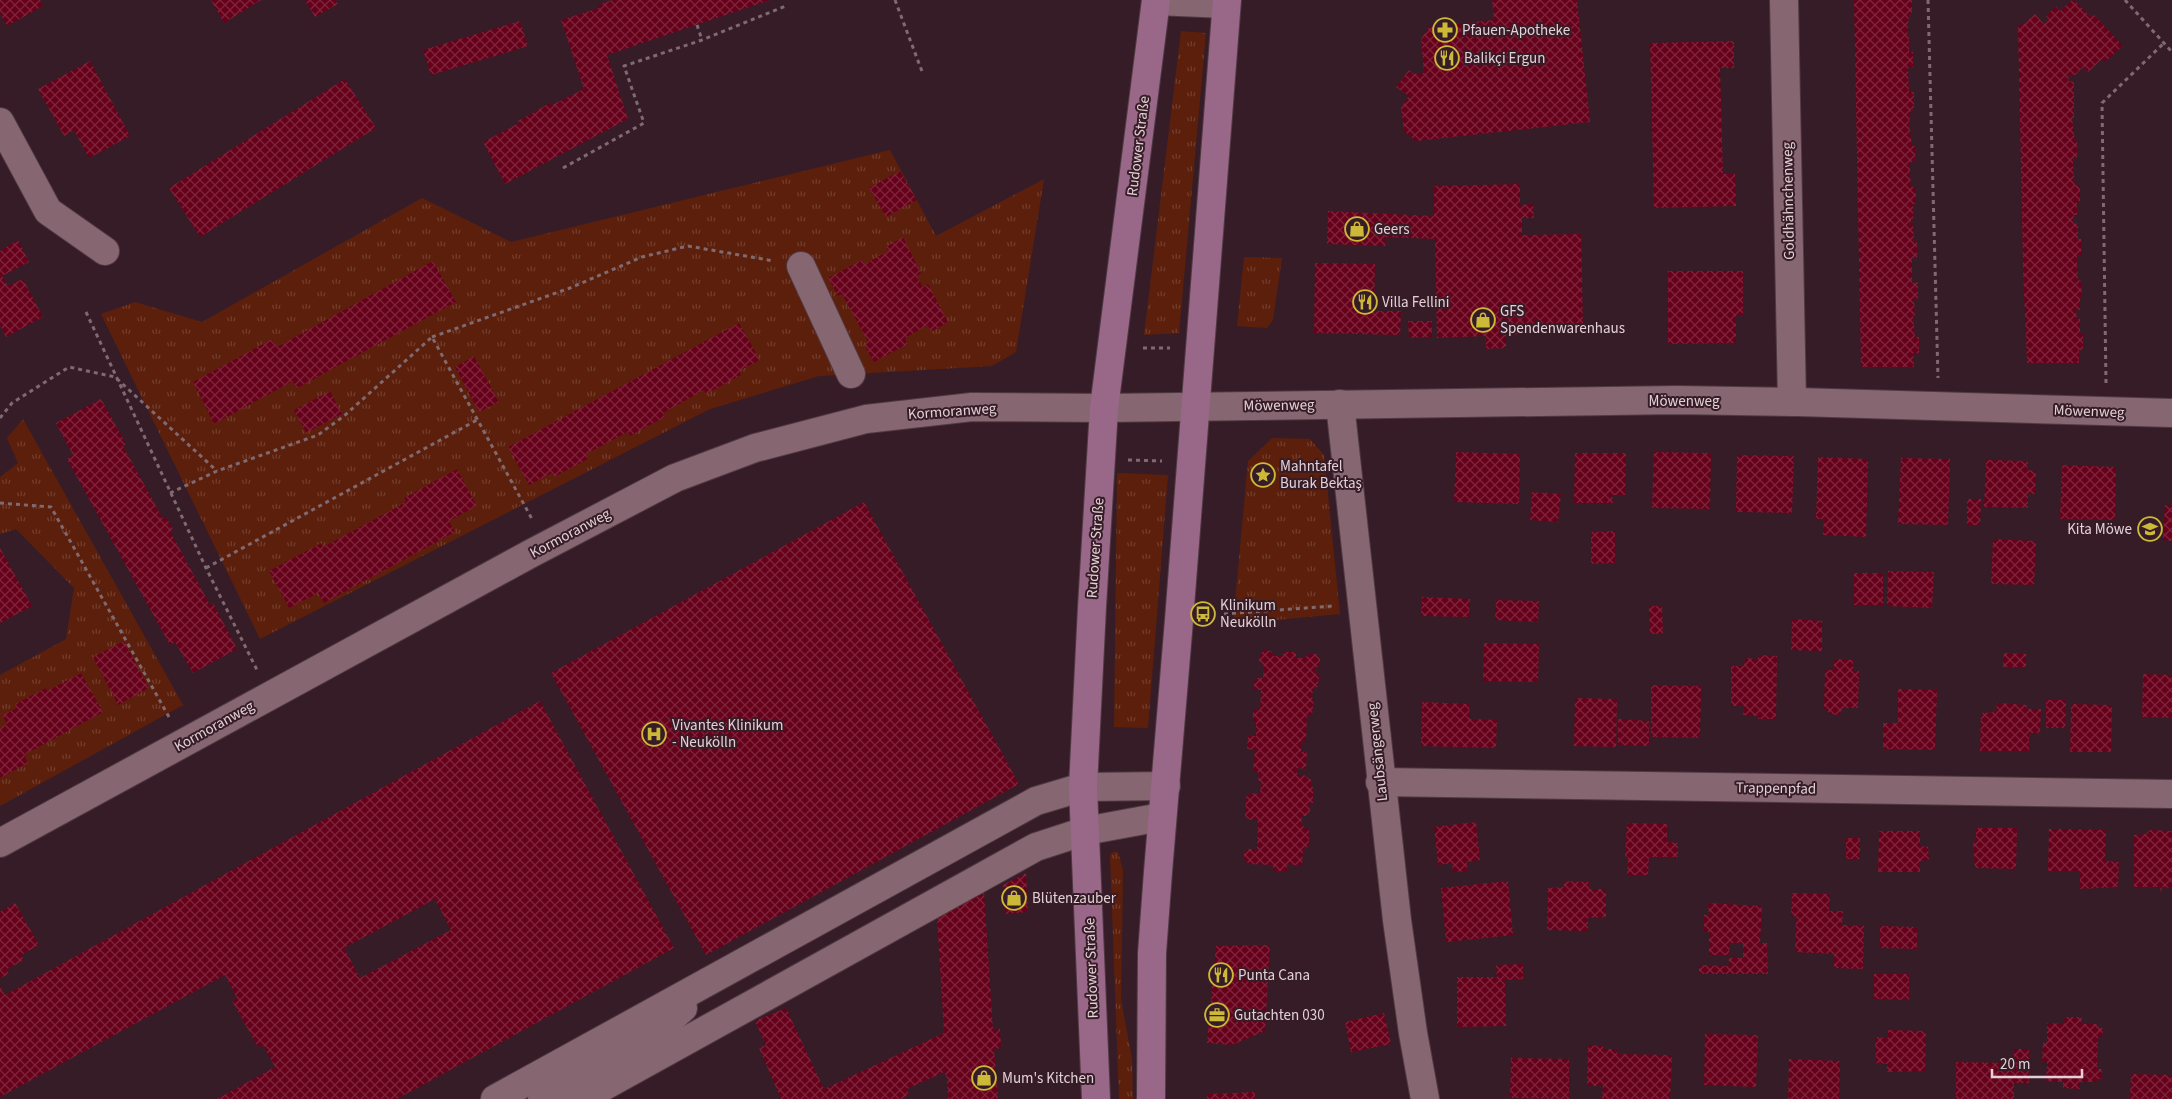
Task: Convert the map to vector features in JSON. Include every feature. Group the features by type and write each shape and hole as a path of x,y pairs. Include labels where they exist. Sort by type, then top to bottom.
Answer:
{"main road":[{"name":"Rudower Straße","path":"1096,1099 1083,787 1092,607 1104,408 1156,0"},
{"name":"Rudower Straße","path":"1151,1099 1152,953 1196,407 1226,2"}],"street":[{"name":"Rudower Straße","path":"1156,0 1226,2"},
{"name":"Goldhähnchenweg","path":"1784,0 1792,402"},
{"path":"0,122 48,211 105,251"},
{"path":"801,266 852,374"},
{"name":"Möwenweg","path":"1196,407 1667,400 2172,413"},
{"name":"Laubsängerweg","path":"1340,404 1380,782 1398,930 1425,1099"},
{"name":"Kormoranweg","path":"0,843 530,554 675,478 755,448 866,419 972,407 1196,407"},
{"name":"Trappenpfad","path":"1380,782 2172,794"},
{"path":"495,1099 1036,801 1083,787 1166,786"},
{"path":"582,1099 1036,847 1085,831 1162,817"},
{"path":"542,1099 648,1040 715,979"}],"path":[{"path":"895,0 923,74"},
{"path":"1928,0 1939,406"},
{"path":"2126,0 2172,52"},
{"path":"563,168 644,123 624,66 702,40 786,6"},
{"path":"697,25 702,40"},
{"path":"2107,411 2102,103 2164,43"},
{"path":"170,493 217,471 318,435 344,416 432,337 570,288 642,257 688,246 801,266"},
{"path":"86,312 170,493 258,672"},
{"path":"432,337 533,522"},
{"path":"1143,348 1171,348"},
{"path":"0,418 12,403 69,367 115,377 217,471"},
{"path":"206,568 477,420"},
{"path":"1126,460 1168,461"},
{"path":"0,503 51,507 170,719"},
{"path":"1224,614 1334,606"}],"green space":[{"path":"1181,31 1206,33 1179,333 1144,335"},
{"path":"890,150 936,236 1044,179 1016,352 992,366 819,376 710,409 260,639 101,314 135,302 202,322 422,198 511,242"},
{"path":"1244,257 1282,258 1273,320 1267,328 1237,326"},
{"path":"23,419 183,705 0,806 0,675 66,639 74,588 16,529 0,534 0,477 18,463 7,438"},
{"path":"1272,438 1310,439 1324,455 1340,614 1233,624 1248,461"},
{"path":"1117,473 1168,475 1148,728 1114,727"},
{"path":"1113,852 1118,852 1123,870 1121,999 1132,1059 1133,1099 1119,1099 1110,855"}],"building":[{"path":"0,0 40,0 43,6 7,26 0,13"},
{"path":"211,0 261,0 224,23"},
{"path":"305,0 335,0 338,4 315,17"},
{"path":"612,0 770,0 607,55 628,119 505,184 483,142 519,123 518,121 550,103 552,105 584,89 561,20 599,8 598,5"},
{"path":"1492,0 1577,0 1590,122 1416,141 1404,131 1401,107 1409,96 1396,87 1409,70 1414,74 1424,73 1421,39 1430,26 1494,20"},
{"path":"1854,0 1912,0 1912,13 1909,14 1907,36 1909,35 1909,52 1913,52 1913,67 1908,68 1909,92 1914,92 1914,109 1911,109 1909,124 1912,146 1915,146 1915,162 1910,162 1910,175 1911,187 1916,187 1916,204 1913,204 1911,225 1913,225 1914,242 1917,242 1917,258 1912,258 1912,283 1918,282 1918,299 1914,299 1915,315 1913,316 1915,337 1919,337 1919,353 1913,353 1914,367 1861,367"},
{"path":"2072,0 2091,17 2094,15 2123,46 2105,62 2102,59 2088,72 2083,67 2075,75 2068,75 2069,81 2074,82 2074,118 2072,118 2075,141 2077,141 2077,158 2073,158 2073,169 2075,185 2080,185 2080,201 2077,201 2077,215 2074,215 2073,223 2078,224 2078,239 2081,239 2081,255 2077,255 2077,267 2078,280 2081,281 2082,298 2080,298 2080,310 2076,310 2077,319 2080,319 2080,334 2083,334 2083,350 2079,350 2079,363 2027,363 2018,25 2024,24 2035,14 2044,24 2049,19 2046,16 2056,6 2060,11"},
{"path":"520,21 528,46 431,75 423,50"},
{"path":"1734,41 1734,68 1720,68 1723,174 1735,174 1736,206 1654,208 1650,43"},
{"path":"90,61 130,136 89,158 74,130 64,136 38,89"},
{"path":"345,79 376,128 200,237 169,188"},
{"path":"900,171 917,200 886,217 869,188"},
{"path":"1520,184 1520,205 1533,204 1534,218 1522,218 1522,235 1581,234 1583,327 1525,328 1525,334 1506,335 1506,348 1486,349 1486,336 1437,338 1435,239 1386,237 1385,246 1327,244 1328,211 1434,216 1434,186"},
{"path":"903,237 921,273 917,276 923,287 928,284 948,322 931,332 928,325 905,338 908,344 874,362 864,345 868,342 842,294 838,296 828,278 862,260 865,264 888,251 886,247"},
{"path":"18,240 29,262 2,276 8,286 23,279 43,317 6,337 0,325 0,251"},
{"path":"433,261 456,302 297,388 293,381 214,424 193,382 272,339 277,347"},
{"path":"1315,263 1375,264 1374,311 1401,311 1400,335 1314,333"},
{"path":"1668,271 1743,271 1743,315 1736,315 1736,343 1668,344"},
{"path":"1408,321 1432,321 1432,337 1409,338"},
{"path":"739,323 760,360 739,371 741,375 706,394 704,390 663,413 665,417 630,436 628,432 586,454 588,459 554,477 552,473 529,485 508,447"},
{"path":"474,356 499,402 479,412 455,367"},
{"path":"330,391 342,414 306,433 294,410"},
{"path":"101,399 126,444 123,446 163,519 166,517 173,529 170,531 210,605 213,603 237,649 193,673 175,642 170,645 67,459 73,455 56,423"},
{"path":"1456,452 1520,454 1519,504 1454,502"},
{"path":"1654,452 1711,453 1710,509 1652,508"},
{"path":"1575,453 1626,453 1625,495 1612,495 1613,503 1574,503"},
{"path":"1737,455 1794,456 1792,513 1736,512"},
{"path":"1818,457 1868,459 1866,537 1823,535 1824,519 1816,519"},
{"path":"1901,458 1950,459 1948,525 1898,524"},
{"path":"1986,460 2028,461 2027,470 2036,471 2035,494 2028,494 2028,508 1984,507"},
{"path":"2062,465 2116,467 2115,520 2060,519"},
{"path":"457,469 477,506 449,521 455,532 324,603 318,593 289,608 269,571 321,543 323,547 399,506 406,501 404,498"},
{"path":"1532,492 1561,494 1558,522 1530,520"},
{"path":"1967,499 1981,499 1980,525 1967,525"},
{"path":"864,502 1019,784 706,955 551,673"},
{"path":"2165,505 2172,505 2172,541 2163,540"},
{"path":"1615,531 1615,563 1591,564 1591,532"},
{"path":"1993,539 2036,541 2034,585 1991,584"},
{"path":"0,548 32,606 0,623"},
{"path":"1888,571 1934,572 1932,608 1887,606"},
{"path":"1854,573 1883,573 1883,605 1854,605"},
{"path":"1422,597 1470,599 1469,617 1421,616"},
{"path":"1496,600 1539,601 1538,622 1495,620"},
{"path":"1649,606 1662,606 1663,634 1650,634"},
{"path":"1792,619 1822,621 1822,651 1791,650"},
{"path":"124,641 149,688 118,705 93,657"},
{"path":"1484,643 1539,644 1538,682 1483,681"},
{"path":"1264,650 1271,651 1274,656 1283,656 1284,652 1296,652 1296,658 1305,658 1309,654 1316,654 1320,658 1320,665 1315,669 1315,674 1319,674 1318,687 1314,688 1314,692 1311,693 1311,698 1314,698 1312,715 1307,715 1306,741 1301,741 1301,752 1307,752 1306,769 1297,768 1297,775 1304,775 1311,780 1311,787 1313,787 1313,803 1310,803 1310,812 1306,816 1302,816 1301,825 1309,830 1309,846 1303,850 1302,866 1287,864 1287,871 1273,871 1273,865 1250,864 1244,860 1244,853 1248,849 1257,849 1258,820 1250,820 1245,816 1246,797 1251,793 1260,794 1261,781 1258,781 1259,773 1253,770 1255,750 1247,749 1248,736 1256,736 1256,722 1253,723 1253,709 1260,710 1261,690 1254,690 1254,681 1258,678 1263,678 1264,666 1259,661 1260,655"},
{"path":"2004,653 2026,654 2026,667 2003,667"},
{"path":"1759,655 1777,656 1776,719 1758,719 1758,716 1743,715 1744,706 1731,706 1731,666 1744,666 1745,658 1758,659"},
{"path":"1834,659 1853,660 1853,671 1859,671 1858,708 1843,708 1839,715 1829,714 1827,709 1824,709 1825,670 1834,670"},
{"path":"81,673 103,712 24,755 28,763 0,778 0,728 7,724 2,715 17,708 15,704 46,688 47,691"},
{"path":"2143,674 2172,675 2172,718 2142,717"},
{"path":"1651,685 1701,686 1700,738 1651,737"},
{"path":"1898,689 1937,690 1935,750 1883,749 1883,723 1898,723"},
{"path":"1575,698 1617,699 1616,747 1574,746"},
{"path":"2046,700 2066,700 2065,728 2046,728"},
{"path":"540,701 674,948 397,1099 217,1099 275,1067 263,1045 258,1047 232,1001 237,998 225,975 0,1097 0,986 5,995","holes":["435,899 451,930 360,978 344,948"]},
{"path":"1422,702 1469,704 1470,719 1497,720 1496,748 1421,746"},
{"path":"1997,703 2027,705 2027,709 2041,709 2040,733 2029,733 2029,751 1980,751 1981,713 1996,712"},
{"path":"2071,704 2112,705 2111,752 2070,752"},
{"path":"1618,719 1649,721 1649,746 1618,745"},
{"path":"1476,822 1480,860 1467,862 1467,871 1453,872 1452,863 1438,865 1434,827"},
{"path":"1627,823 1667,824 1667,842 1678,843 1678,857 1649,857 1648,875 1627,875 1628,857 1625,856"},
{"path":"1976,828 2017,828 2016,869 1975,868 1973,841 1976,841"},
{"path":"2049,829 2106,830 2105,861 2119,862 2118,887 2080,889 2080,871 2048,871"},
{"path":"2150,830 2172,831 2172,888 2162,887 2161,894 2160,887 2134,887 2134,835 2146,834"},
{"path":"1879,831 1920,831 1920,846 1928,847 1929,860 1920,861 1920,872 1878,872"},
{"path":"1846,838 1860,838 1860,859 1846,859"},
{"path":"1026,873 1028,912 1005,914 1003,885"},
{"path":"1508,881 1513,935 1446,942 1441,888"},
{"path":"1564,881 1589,882 1589,889 1606,889 1606,917 1588,918 1588,931 1547,930 1548,888 1564,887"},
{"path":"984,892 993,1030 1000,1029 1001,1048 994,1049 998,1099 948,1099 947,1078 944,1072 907,1089 909,1095 901,1099 781,1099 759,1048 766,1045 755,1021 786,1008 824,1089 944,1033 937,917"},
{"path":"1792,893 1830,894 1829,911 1843,911 1842,925 1864,926 1863,969 1834,968 1834,954 1795,952 1796,916 1791,916"},
{"path":"15,903 39,945 21,955 24,960 7,969 9,974 0,978 0,912"},
{"path":"1708,903 1762,906 1760,943 1767,943 1768,974 1699,974 1699,965 1729,966 1729,958 1743,958 1743,943 1730,943 1729,955 1709,955 1709,932 1704,932 1704,915 1709,915"},
{"path":"1880,926 1917,927 1917,949 1880,948"},
{"path":"1270,945 1265,1031 1232,1045 1207,1043 1216,946"},
{"path":"1523,964 1523,979 1505,980 1506,1026 1457,1027 1457,977 1497,977 1496,965"},
{"path":"1874,974 1909,974 1909,1000 1874,999"},
{"path":"1384,1013 1391,1044 1351,1052 1345,1022"},
{"path":"2065,1017 2082,1017 2081,1024 2098,1024 2098,1027 2103,1028 2102,1037 2098,1037 2097,1069 2102,1069 2101,1079 2097,1079 2097,1082 2080,1082 2080,1089 2063,1088 2063,1082 2046,1081 2047,1062 2042,1062 2043,1043 2047,1042 2047,1023 2064,1024"},
{"path":"1888,1030 1926,1031 1925,1071 1887,1072 1887,1064 1876,1063 1875,1037 1888,1038"},
{"path":"1705,1034 1758,1035 1756,1087 1704,1085"},
{"path":"1588,1045 1603,1046 1603,1049 1617,1049 1617,1054 1672,1055 1670,1099 1602,1099 1603,1086 1587,1086"},
{"path":"2014,1049 2029,1049 2029,1083 2014,1083 2014,1099 1956,1099 1956,1062 2014,1063"},
{"path":"1511,1058 1569,1059 1569,1099 1510,1098"},
{"path":"1789,1059 1840,1061 1839,1099 1788,1099"},
{"path":"2131,1074 2172,1075 2172,1099 2130,1099"},
{"path":"1255,1092 1255,1099 1207,1099 1207,1094"}],"place":[{"name":"Pfauen-Apotheke","path":"1445,30"},
{"name":"Balikçi Ergun","path":"1447,58"},
{"name":"Geers","path":"1357,229"},
{"name":"Villa Fellini","path":"1365,302"},
{"name":"GFS Spendenwarenhaus","path":"1483,320"},
{"name":"Mahntafel Burak Bektaş","path":"1263,475"},
{"name":"Kita Möwe","path":"2150,529"},
{"name":"Klinikum Neukölln","path":"1203,614"},
{"name":"Vivantes Klinikum - Neukölln","path":"654,734"},
{"name":"Blütenzauber","path":"1014,898"},
{"name":"Punta Cana","path":"1221,975"},
{"name":"Gutachten 030","path":"1217,1015"},
{"name":"Mum's Kitchen","path":"984,1078"}]}
